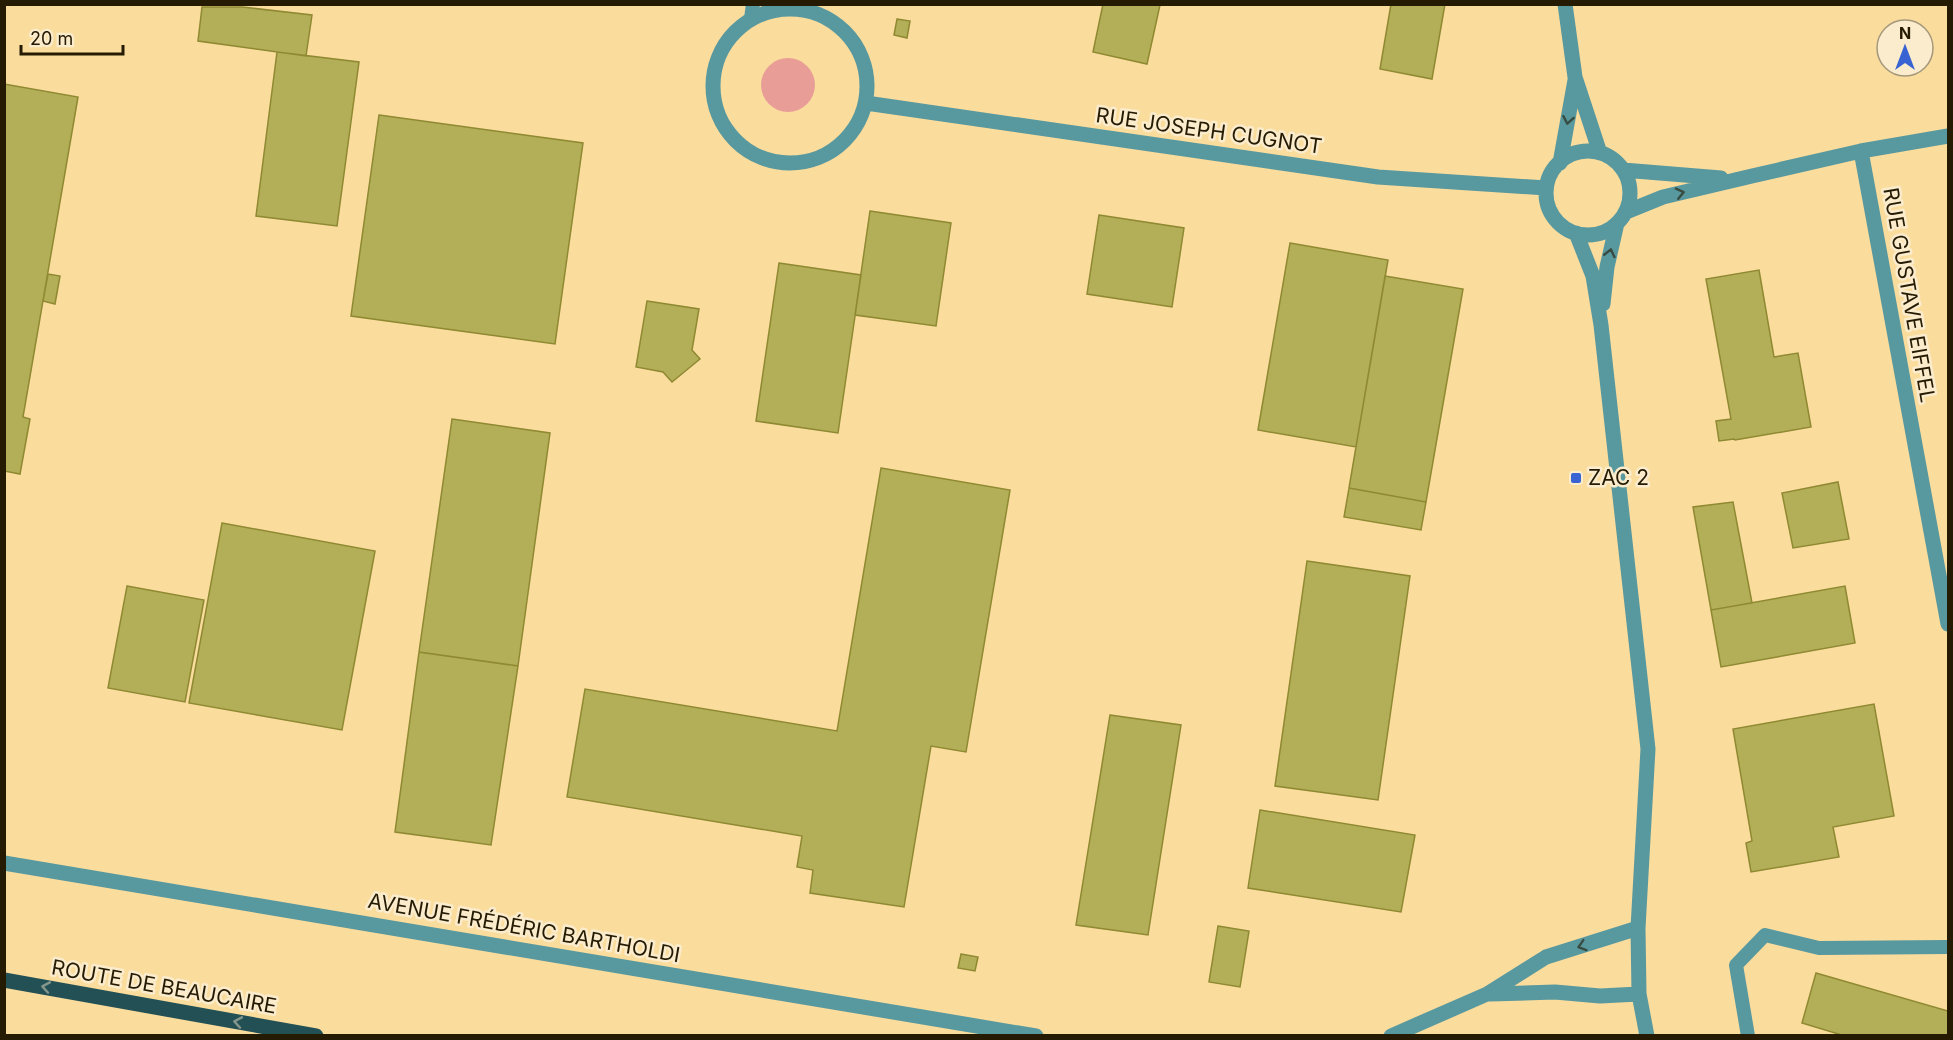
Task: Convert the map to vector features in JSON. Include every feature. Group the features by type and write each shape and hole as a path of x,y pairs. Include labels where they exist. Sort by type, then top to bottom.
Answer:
{"main road":[{"name":"ROUTE DE BEAUCAIRE","path":"4,980 316,1035"}],"street":[{"path":"1565,4 1575,77 1600,153"},
{"path":"801,9 825,16 846,32 860,53 867,77 866,103 856,126 840,146 817,159 792,163 767,160 744,148 726,130 715,107 712,81 718,57 731,34 752,12 801,9"},
{"path":"1560,163 1575,77"},
{"name":"RUE JOSEPH CUGNOT","path":"866,103 1378,177 1546,188"},
{"path":"1601,325 1607,267 1622,218 1630,198 1629,184 1623,170 1614,160 1600,153 1586,151 1572,155 1560,163 1551,174 1546,188 1547,202 1553,216 1563,227 1576,233 1591,235 1605,231 1622,218 1663,197 1861,151 1948,136"},
{"name":"RUE GUSTAVE EIFFEL","path":"1861,151 1948,624"},
{"path":"1623,170 1736,180"},
{"path":"1576,233 1593,276 1601,325 1648,749 1638,928 1639,994 1648,1034"},
{"name":"AVENUE FRÉDÉRIC BARTHOLDI","path":"4,862 1036,1035"},
{"path":"1391,1035 1487,994 1546,957 1638,928"},
{"path":"1487,994 1555,992 1600,996 1639,994"}],"lane":[{"path":"1748,1035 1736,965 1765,935 1819,948 1948,947"}],"shaded area":[{"path":"783,58 793,58 807,66 813,75 815,85 813,95 807,104 793,112 783,112 766,100 761,90 761,80 773,63"}],"building":[{"path":"1103,4 1160,5 1147,64 1093,52"},
{"path":"1391,4 1445,4 1432,79 1380,69"},
{"path":"202,7 242,7 312,15 306,56 198,41"},
{"path":"897,19 910,21 907,38 894,35"},
{"path":"277,52 359,62 337,226 256,216"},
{"path":"4,84 78,97 23,417 30,419 20,474 4,471"},
{"path":"379,115 583,143 555,344 351,316"},
{"path":"870,211 951,223 936,326 855,315"},
{"path":"1099,215 1184,228 1172,307 1087,294"},
{"path":"1290,243 1388,260 1356,447 1258,430"},
{"path":"779,263 861,275 838,433 756,421"},
{"path":"1759,270 1774,357 1798,353 1811,427 1719,441 1716,421 1731,419 1706,279"},
{"path":"48,274 60,276 55,304 43,301"},
{"path":"1385,276 1463,289 1426,502 1349,488"},
{"path":"647,301 699,309 692,350 700,359 672,382 663,372 636,367"},
{"path":"452,419 550,433 518,666 419,652"},
{"path":"881,468 1010,490 966,752 931,746 904,907 810,893 813,870 797,867 802,836 567,797 585,689 837,731"},
{"path":"1838,482 1849,539 1793,548 1782,493"},
{"path":"1349,488 1426,502 1421,530 1344,517"},
{"path":"1733,502 1752,603 1711,610 1693,507"},
{"path":"222,523 375,551 342,730 189,703"},
{"path":"1307,561 1410,576 1378,800 1275,786"},
{"path":"127,586 204,600 185,702 108,688"},
{"path":"1845,586 1855,643 1721,667 1711,610"},
{"path":"419,652 518,666 491,845 395,832"},
{"path":"1874,704 1894,816 1833,827 1839,857 1751,872 1746,843 1752,841 1733,729"},
{"path":"1110,715 1181,725 1148,935 1076,925"},
{"path":"1260,810 1415,835 1401,912 1248,888"},
{"path":"1218,926 1249,931 1240,987 1209,982"},
{"path":"961,954 978,957 975,971 958,968"},
{"path":"1816,973 1948,1011 1948,1036 1845,1036 1802,1023"}],"place":[{"name":"ZAC 2","path":"1576,478"}]}
